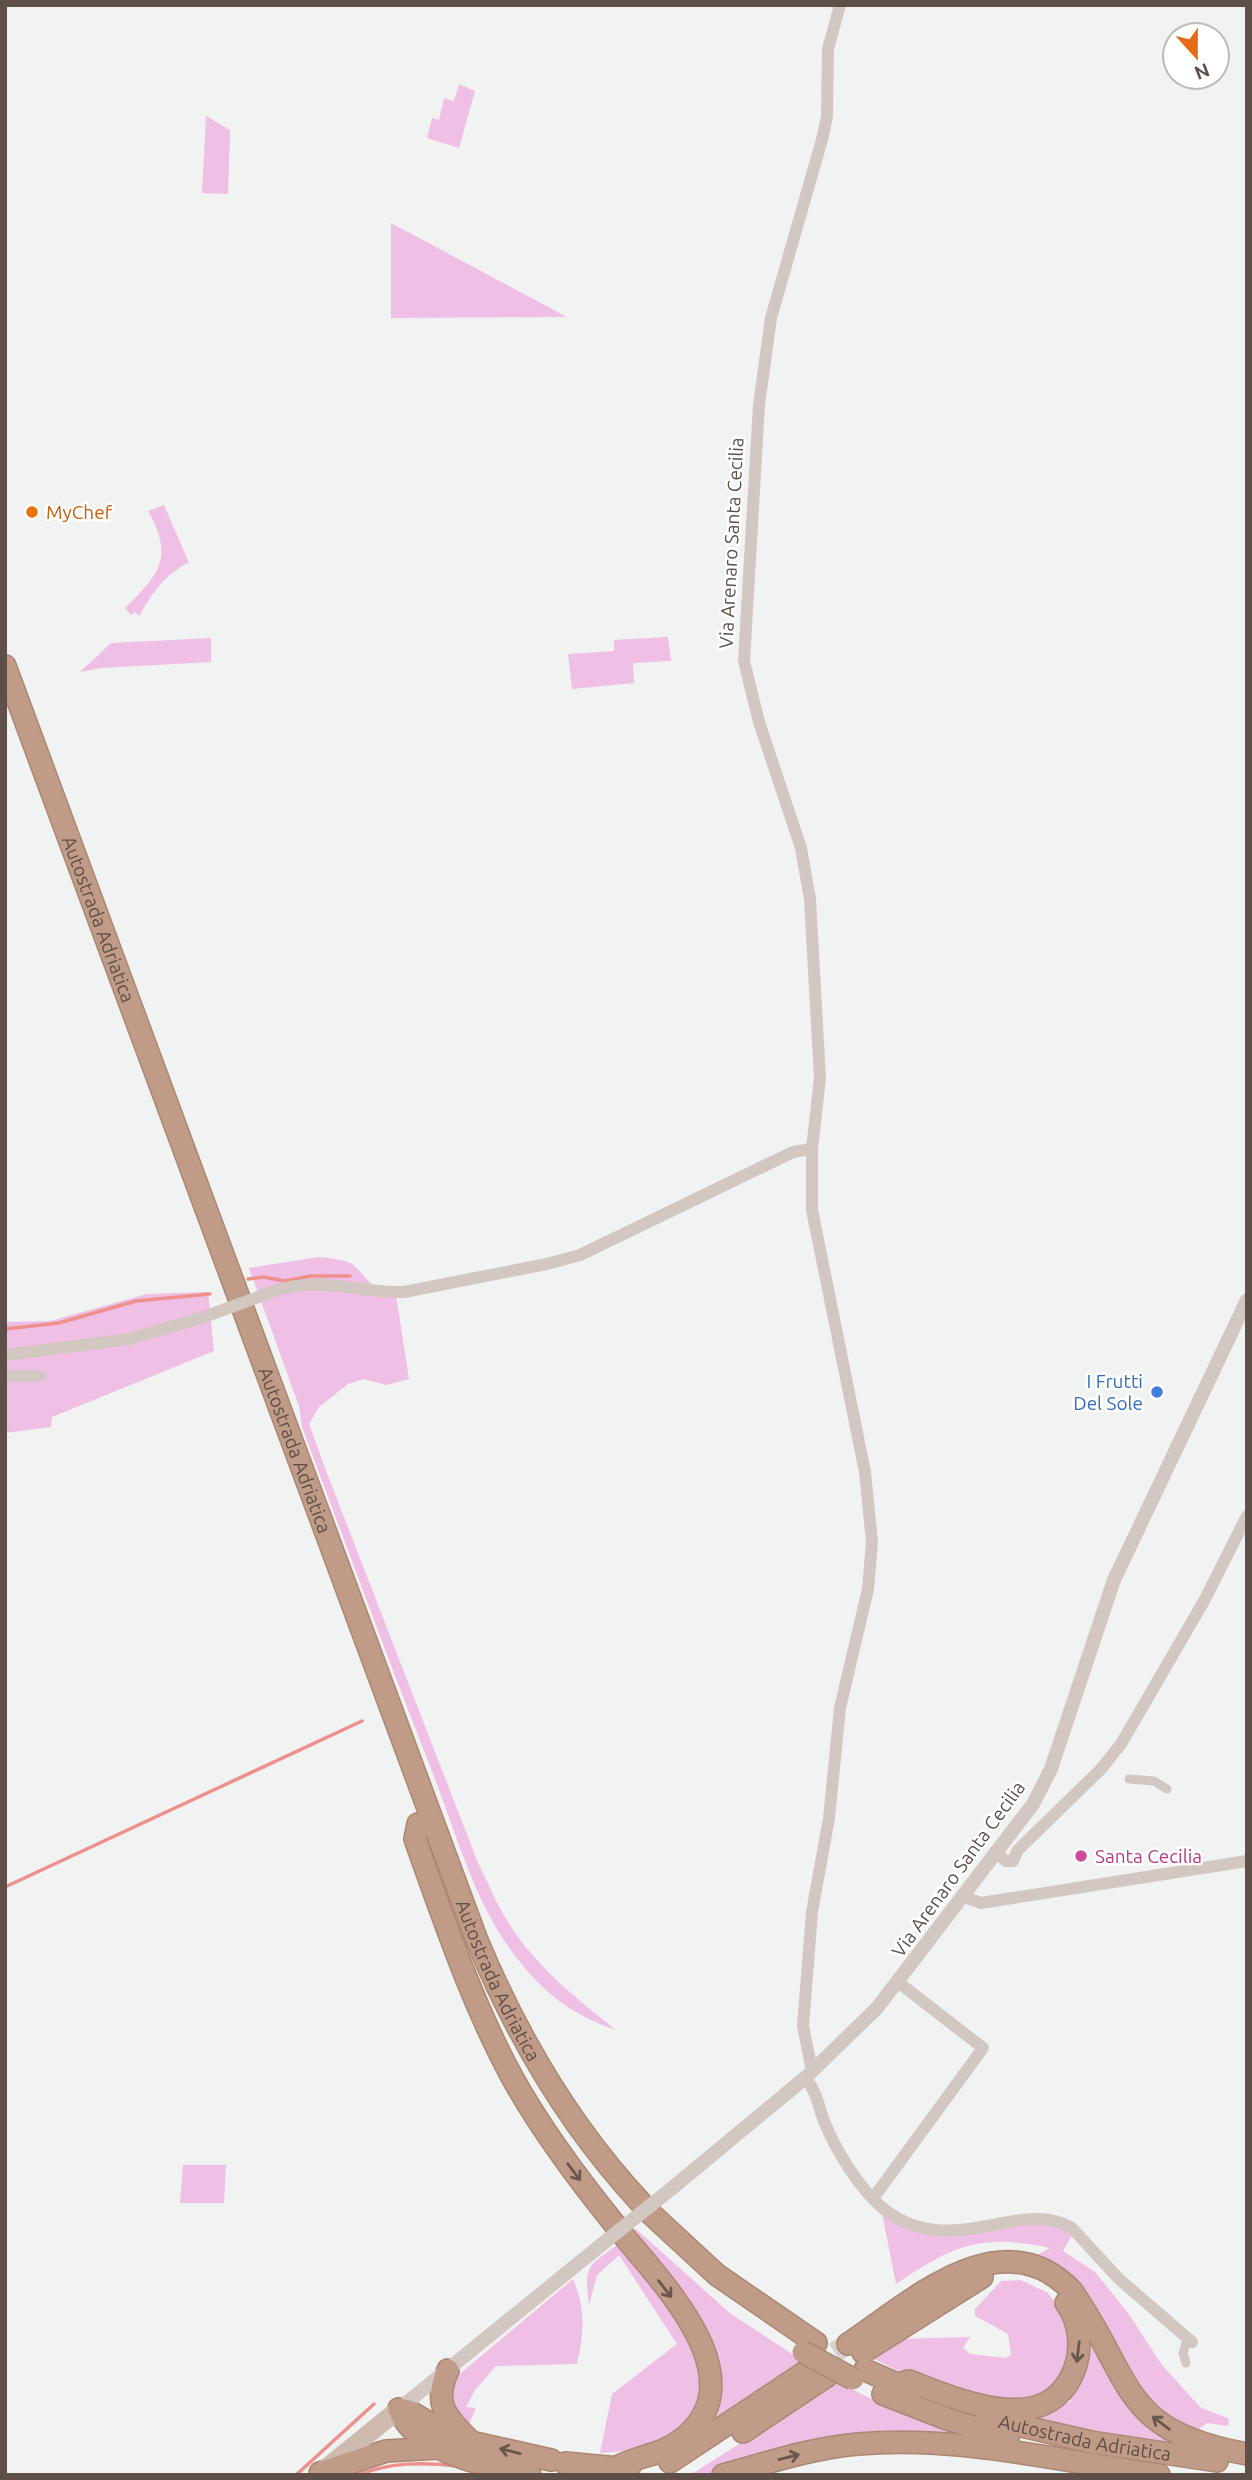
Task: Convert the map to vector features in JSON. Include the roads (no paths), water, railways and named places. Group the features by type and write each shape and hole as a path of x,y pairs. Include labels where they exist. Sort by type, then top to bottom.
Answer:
{"highway":[{"name":"Autostrada Adriatica","path":"5,666 476,1938 513,2021 555,2094 597,2153 633,2219"},
{"name":"Autostrada Adriatica","path":"5,706 462,1941 507,2040 573,2145 633,2219 725,2299 809,2347 857,2361 897,2385 960,2409 1040,2432 1247,2465"},
{"path":"617,2467 633,2458 666,2449 688,2434 702,2416 711,2386 706,2355 695,2330 633,2219"},
{"path":"857,2361 960,2272 995,2261 1029,2263 1060,2278 1072,2291 1129,2392 1156,2420 1198,2444 1247,2454"},
{"path":"857,2361 965,2285 999,2272 1025,2274 1046,2283 1062,2296 1074,2317 1079,2349 1074,2369 1062,2388 1033,2407 996,2410 909,2381 897,2385"},
{"name":"Autostrada Adriatica","path":"857,2361 947,2420 1030,2444 1102,2459 1213,2474"},
{"path":"448,2370 441,2386 442,2407 469,2440"},
{"path":"399,2409 409,2411 447,2435 558,2462 647,2469 672,2462 804,2373"},
{"path":"661,2475 707,2456 827,2376"},
{"path":"399,2409 409,2428 442,2448 490,2467 530,2475"},
{"path":"723,2475 822,2449 893,2442 943,2444 1159,2475"},
{"path":"318,2474 371,2454 400,2448 442,2448"}],"main road":[{"path":"318,2474 399,2409"}],"street":[{"name":"Via Arenaro Santa Cecilia","path":"840,5 828,50 827,116 823,136 771,318 758,405 744,661 760,723 802,848 810,899 820,1077 812,1149 812,1210 866,1472 872,1542 868,1589 840,1708 829,1818 812,1912 803,2026 808,2074 831,2134 871,2196"},
{"path":"5,1355 129,1339 201,1318 269,1293 327,1283 404,1292 547,1264 592,1249 793,1152 812,1149"},
{"name":"Via Arenaro Santa Cecilia","path":"399,2409 671,2189 808,2074 850,2035 898,1982 964,1897 1027,1812 1047,1777 1114,1580 1247,1300"},
{"path":"5,1376 39,1376"},
{"path":"997,1853 1006,1861 1013,1861 1018,1850 1101,1769 1121,1744 1204,1601 1247,1516"},
{"path":"1129,1779 1154,1781 1167,1789"},
{"path":"964,1897 981,1903 1247,1861"},
{"path":"898,1982 983,2048 877,2193 871,2196 886,2210 932,2232 1037,2220 1062,2222 1072,2228 1119,2279 1190,2340 1183,2346 1186,2362"}],"waterway":[{"path":"248,1279 264,1277 284,1281 311,1276 350,1276"},
{"path":"5,1329 59,1323 136,1301 210,1294"},
{"path":"5,1887 362,1721"},
{"path":"296,2475 374,2404"},
{"path":"358,2475 407,2464 457,2466"}],"tunnel":[{"path":"809,2370 848,2344"},
{"path":"827,2376 863,2352"}],"place":[{"name":"MyChef","path":"32,512"},
{"name":"I Frutti Del Sole","path":"1157,1392"},
{"name":"Santa Cecilia","path":"1081,1856"}]}
